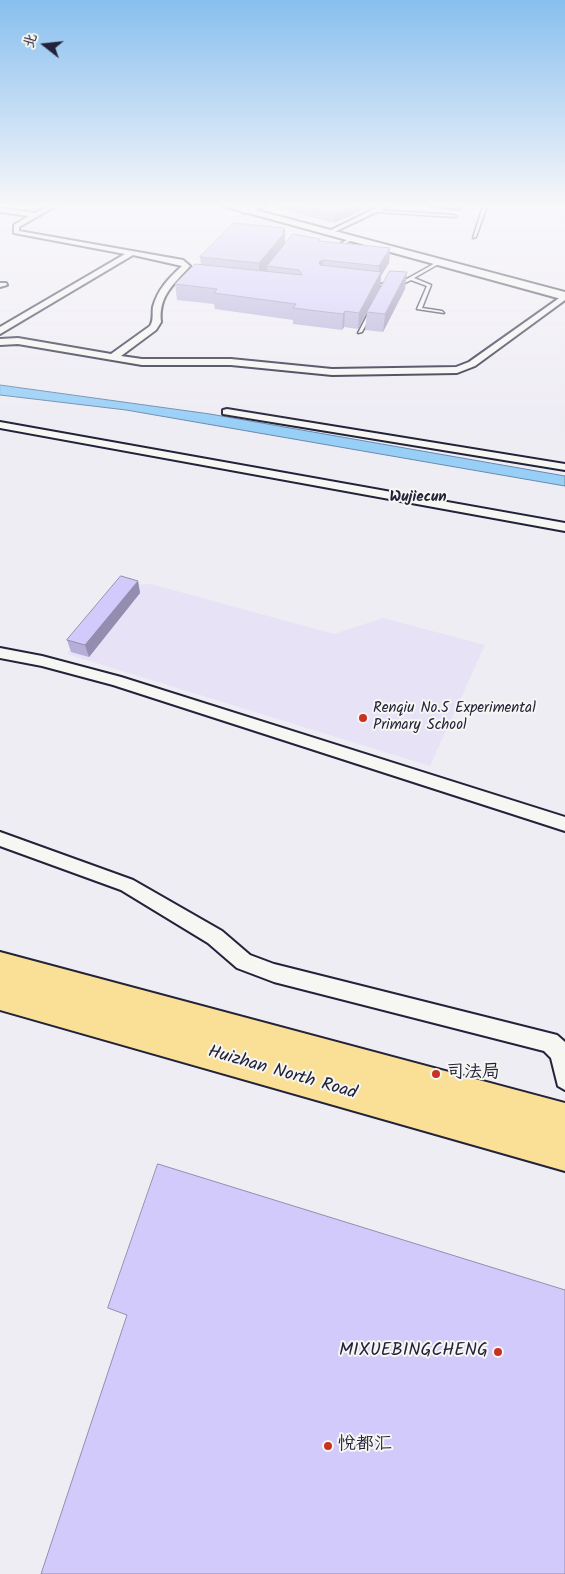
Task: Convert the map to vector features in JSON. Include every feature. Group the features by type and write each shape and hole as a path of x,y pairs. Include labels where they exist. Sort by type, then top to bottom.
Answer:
{"main road":[{"path":"508,279 564,294"},
{"name":"Huizhan North Road","path":"0,967 565,1121"},
{"name":"Huizhan North Road","path":"0,995 565,1153"}],"street":[{"path":"0,331 87,279"},
{"path":"113,357 153,328 158,322 156,313 165,287 173,279"},
{"path":"0,342 18,341 113,357 158,362 231,362 332,372 457,370 472,364 564,294"},
{"path":"227,412 565,467"},
{"path":"0,425 565,527"},
{"path":"0,653 42,661 116,680 565,824"},
{"path":"0,839 127,884 215,937 244,962 252,965 274,973 550,1042 561,1053 565,1079"}],"lane":[{"path":"367,284 397,286 408,279"},
{"path":"414,279 429,285 419,309 442,312"},
{"path":"381,293 385,286"},
{"path":"360,332 377,301"}],"shaded area":[{"name":"Renqiu No.5 Experimental Primary School","path":"151,584 334,634 383,618 485,645 430,766 67,654 122,586"}],"water":[{"path":"0,385 210,414 565,476 565,486 126,410 0,395"}],"building":[{"path":"180,279 377,279 359,313 345,311 343,314 293,308 296,304 214,293 217,289 175,284"},
{"path":"385,279 403,279 385,314 367,312"},
{"path":"121,576 138,581 85,645 67,640"},
{"name":"悦都汇","path":"158,1164 565,1290 565,1574 41,1574 127,1315 108,1308"}],"place":[{"name":"Renqiu No.5 Experimental Primary School","path":"363,718"},
{"name":"司法局","path":"436,1074"},
{"name":"MIXUEBINGCHENG","path":"498,1352"},
{"name":"悦都汇","path":"328,1446"}],"district":[{"name":"Wujiecun","path":"418,498"}]}
